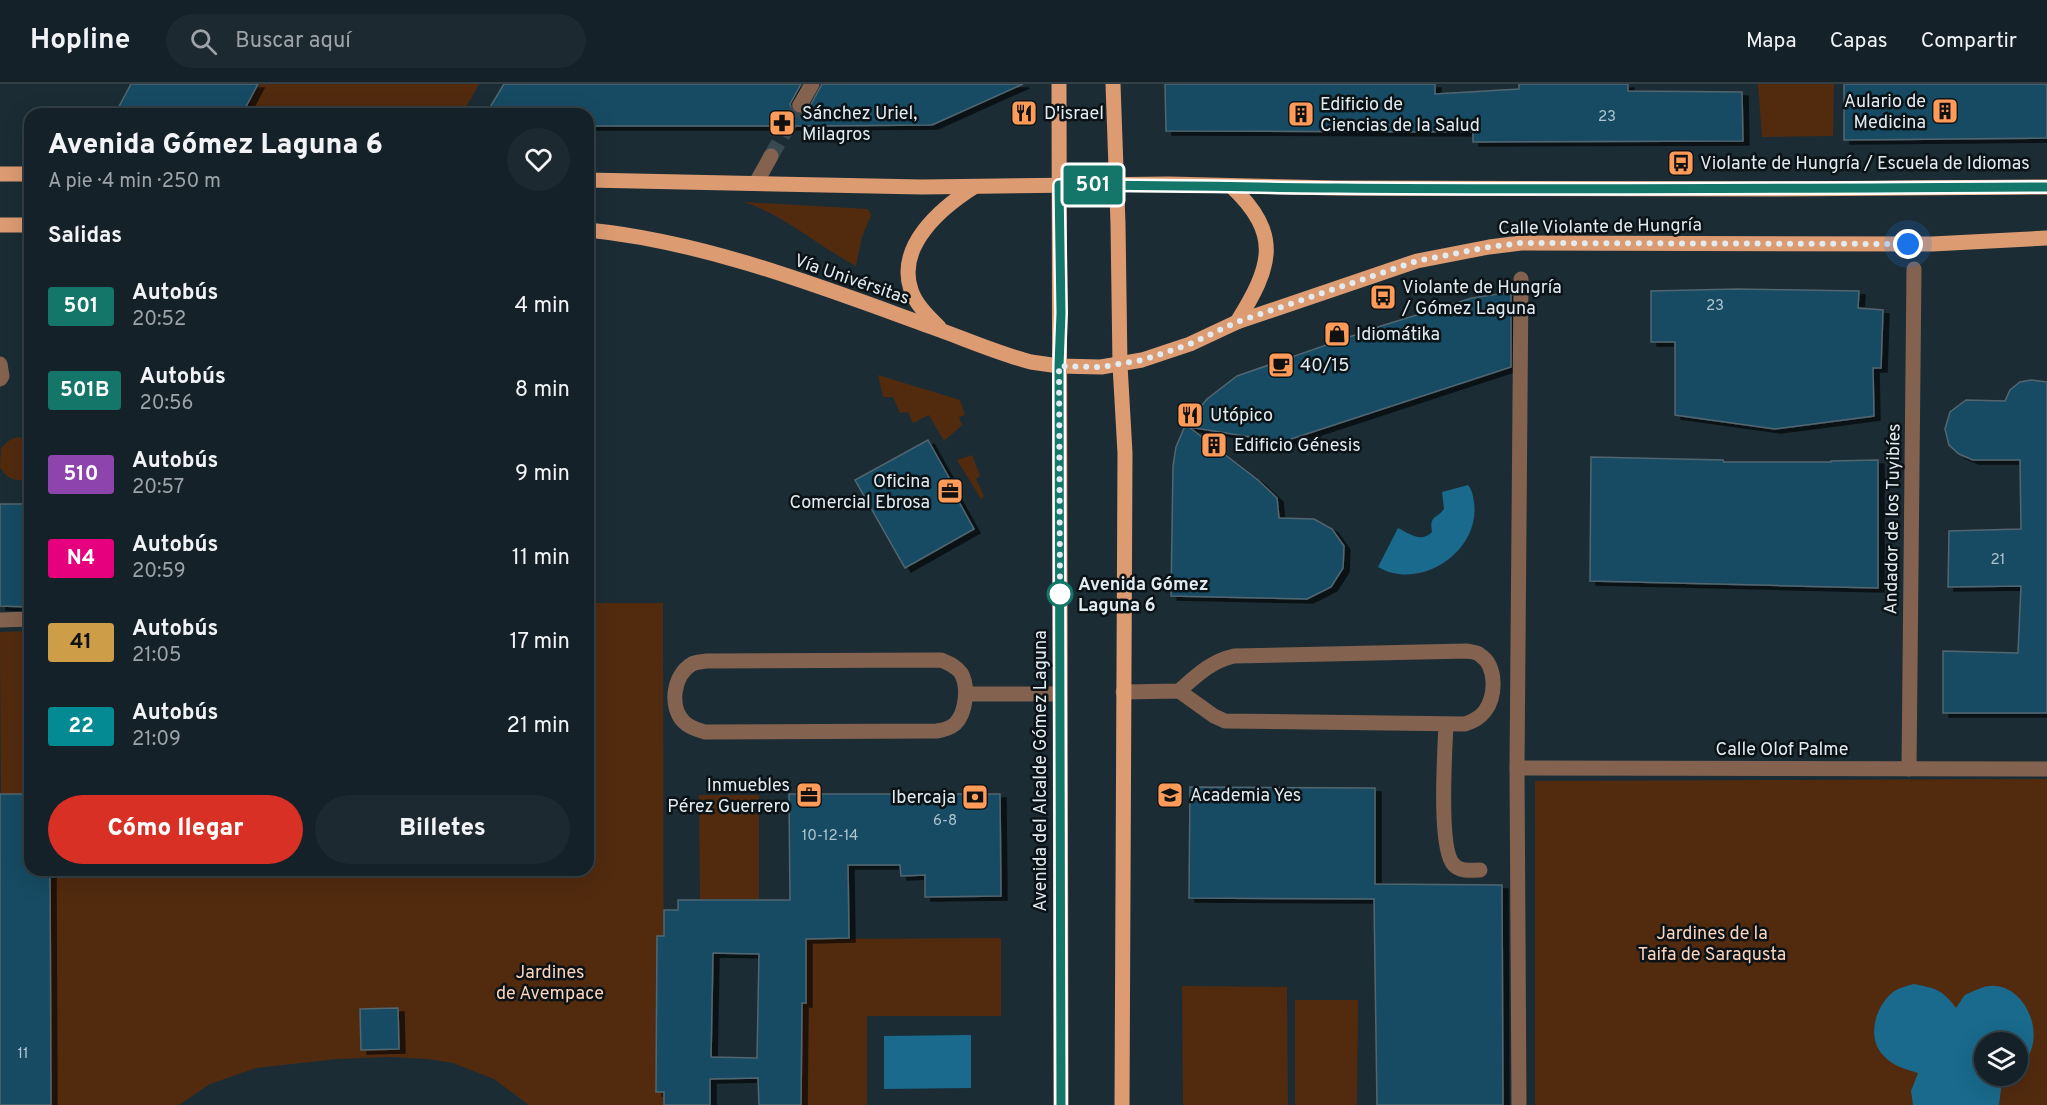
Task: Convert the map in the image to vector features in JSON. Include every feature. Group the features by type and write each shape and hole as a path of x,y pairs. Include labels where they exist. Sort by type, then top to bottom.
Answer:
{"main road":[{"name":"Avenida del Alcalde Gómez Laguna","path":"1059,84 1061,1105"},
{"path":"1113,84 1120,365 1125,453 1122,1105"},
{"path":"0,174 24,174"},
{"path":"594,180 974,187 1059,185"},
{"name":"Calle Violante de Hungría","path":"1059,185 1740,189 2047,187"},
{"path":"1231,186 1252,208 1259,220 1266,244 1266,262 1259,284 1237,322"},
{"path":"942,331 925,313 911,291 908,278 909,264 913,249 924,231 948,204 974,187"},
{"path":"0,225 24,225"},
{"name":"Vía Univérsitas","path":"594,231 654,240 705,251 753,265 1014,358 1059,366 1101,367"},
{"name":"Calle Violante de Hungría","path":"1101,367 1120,365 1177,349 1237,322 1417,261 1489,247 1521,243 1932,244 2047,238"}],"street":[{"path":"800,105 812,84"},
{"path":"756,183 771,156"},
{"name":"Andador de los Tuyibíes","path":"1909,769 1914,269"},
{"path":"1519,1105 1517,768 1521,279"},
{"path":"0,364 2,376 0,379"},
{"path":"0,620 24,620"},
{"path":"1123,692 1179,691 1214,716 1226,721 1465,724 1476,720 1484,713 1490,702 1492,671 1489,663 1479,654 1467,651 1234,656 1208,666 1179,691"},
{"path":"941,660 951,664 960,672 966,694 962,714 955,723 946,729 937,731 705,732 692,728 683,721 677,711 675,697 677,680 693,663 717,661 941,660"},
{"path":"966,694 1059,694"},
{"path":"1446,724 1444,804 1449,856 1453,865 1461,870 1480,870"},
{"name":"Calle Olof Palme","path":"1517,768 2047,769"}],"green space":[{"path":"260,84 479,84 465,108 250,108 250,101"},
{"path":"1758,84 1834,84 1833,136 1762,137"},
{"path":"744,202 868,209 871,215 862,237 856,266 774,215"},
{"path":"22,312 24,312 24,408 23,408"},
{"path":"878,375 960,400 965,415 959,417 962,425 944,441 929,415 913,423 908,412 900,413 893,397 883,397"},
{"path":"17,437 24,438 24,480 13,479 6,475 0,467 1,448 8,441"},
{"path":"972,455 980,476 976,479 984,496 981,499 957,460"},
{"name":"Jardines de Avempace","path":"594,603 663,603 664,1105 529,1105 494,1079 453,1063 390,1057 337,1059 256,1068 210,1084 179,1105 51,1105 50,876 594,876"},
{"path":"24,631 24,794 1,794 0,632"},
{"name":"Jardines de la Taifa de Saraqusta","path":"2047,779 2047,1105 1535,1105 1535,781"},
{"path":"699,795 759,795 759,899 700,899"},
{"path":"1001,938 1001,1016 867,1016 867,1105 801,1105 802,1037 797,1003 806,1002 806,939"},
{"path":"1182,986 1287,987 1288,1105 1183,1105"},
{"path":"1295,1000 1358,1000 1357,1105 1295,1105"}],"water":[{"path":"1468,485 1474,499 1474,520 1468,536 1458,551 1445,562 1429,570 1412,574 1395,573 1378,567 1398,528 1415,536 1428,535 1432,532 1433,520 1444,509 1442,492"},
{"path":"1914,984 1928,987 1947,997 1956,1008 1965,995 1976,990 1990,986 2003,987 2015,994 2024,1004 2033,1030 2033,1044 2028,1057 2028,1032 1974,1032 1974,1086 2000,1086 1999,1105 1913,1105 1911,1091 1918,1073 1891,1062 1878,1049 1874,1032 1881,1006 1892,993"},
{"path":"971,1035 971,1088 884,1089 884,1036"}],"building":[{"path":"131,84 258,84 245,108 118,108"},
{"path":"504,84 801,84 790,104 792,110 799,115 808,110 822,84 1023,84 932,125 594,126 594,108 490,108"},
{"path":"1165,84 1435,84 1435,94 1519,89 1519,84 1628,84 1628,91 1742,92 1743,141 1473,142 1473,132 1166,131"},
{"name":"Aulario de Medicina","path":"1844,84 2047,84 2047,138 1844,140"},
{"path":"1737,289 1859,291 1858,308 1883,310 1881,368 1873,368 1874,416 1775,429 1675,415 1675,342 1651,342 1651,291"},
{"name":"Edificio Génesis","path":"1511,292 1511,367 1282,442 1189,427 1258,480 1277,498 1279,518 1314,519 1332,529 1344,546 1343,568 1331,587 1307,599 1171,596 1173,466 1176,447 1185,426 1207,399 1237,376 1381,326 1472,298"},
{"path":"2031,380 2047,382 2047,713 1943,713 1943,651 2018,653 2021,586 1948,587 1949,531 2021,529 2020,460 1973,460 1959,454 1949,445 1945,429 1950,412 1966,400 2005,401 2010,390 2020,382"},
{"path":"928,440 974,529 905,568 855,480"},
{"path":"1591,457 1723,460 1724,462 1878,460 1878,588 1590,581"},
{"path":"0,504 24,504 24,607 0,606"},
{"path":"1190,787 1375,788 1375,884 1502,885 1503,1105 1377,1105 1374,899 1189,898"},
{"path":"0,794 24,794 24,876 50,876 51,1105 0,1105"},
{"path":"789,794 1000,794 1001,896 925,897 925,875 901,876 900,865 848,865 849,938 806,939 806,1003 802,1003 801,1105 759,1105 758,1078 710,1079 710,1105 664,1105 664,1092 656,1092 657,936 664,936 664,910 678,910 678,900 790,900","holes":["713,953 759,954 757,1058 711,1057"]},
{"path":"398,1008 399,1049 361,1050 360,1009"}],"tunnel":[{"path":"771,156 800,105"}],"bus line":[{"name":"501","path":"1061,1105 1059,185 1776,189 2047,187"}],"place":[{"name":"Aulario de Medicina","path":"1945,111"},
{"name":"D'israel","path":"1024,113"},
{"name":"Edificio de Ciencias de la Salud","path":"1301,114"},
{"name":"Sánchez Uriel, Milagros","path":"782,123"},
{"name":"Violante de Hungría / Escuela de Idiomas","path":"1681,163"},
{"name":"Violante de Hungría / Gómez Laguna","path":"1383,297"},
{"name":"Idiomátika","path":"1337,334"},
{"name":"40/15","path":"1281,365"},
{"name":"Utópico","path":"1190,415"},
{"name":"Edificio Génesis","path":"1214,445"},
{"name":"Oficina Comercial Ebrosa","path":"950,491"},
{"name":"Avenida Gómez Laguna 6","path":"1060,594"},
{"name":"Inmuebles Pérez Guerrero","path":"809,795"},
{"name":"Academia Yes","path":"1170,795"},
{"name":"Ibercaja","path":"975,797"}],"route":[{"path":"1060,594 1060,596 1059,366 1101,367 1143,360 1190,344 1237,322 1417,261 1489,247 1521,243 1908,244"}]}
